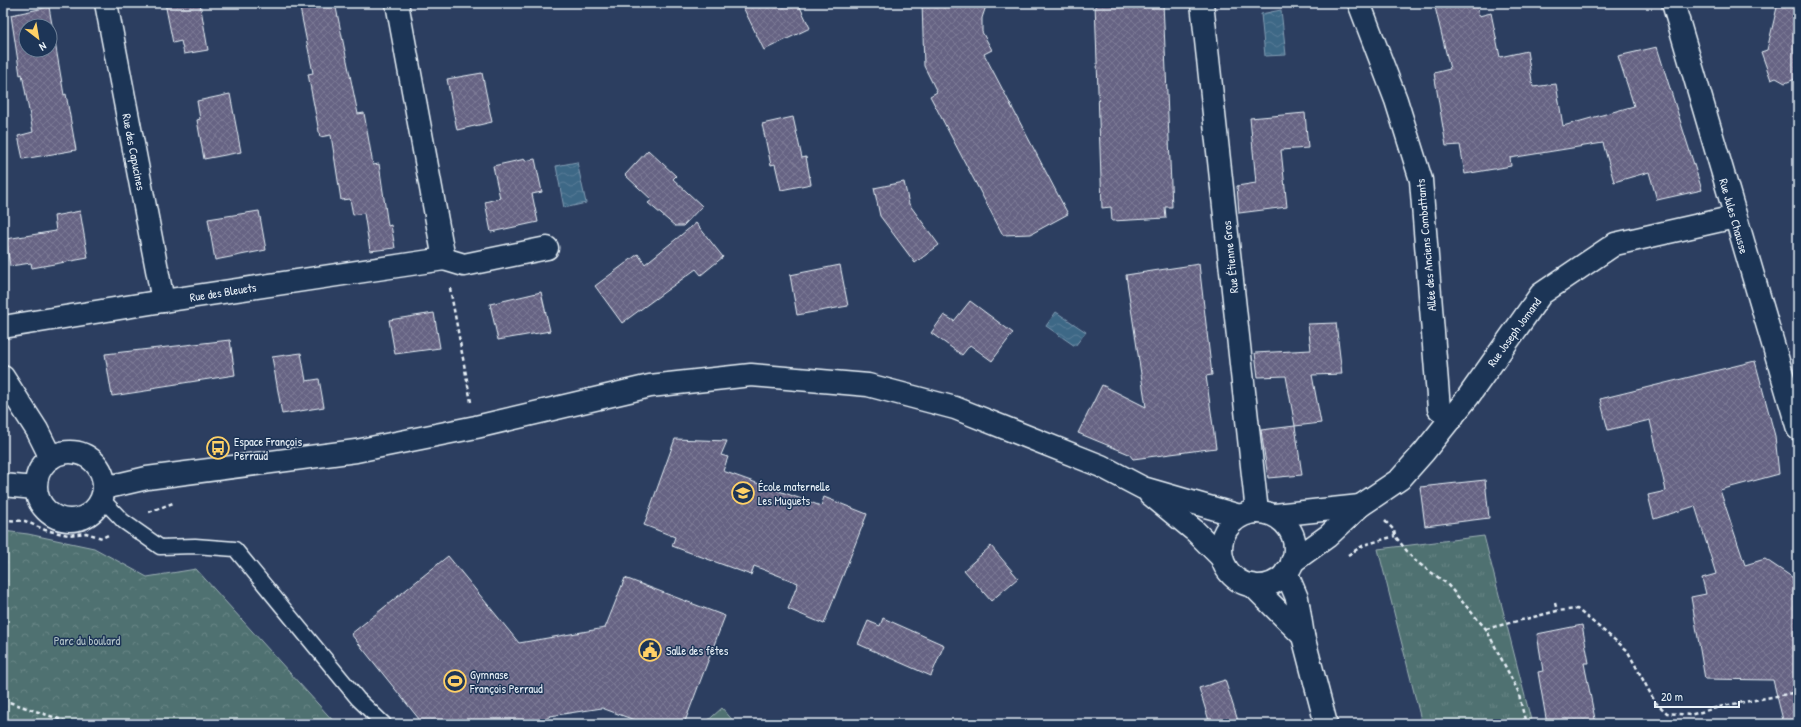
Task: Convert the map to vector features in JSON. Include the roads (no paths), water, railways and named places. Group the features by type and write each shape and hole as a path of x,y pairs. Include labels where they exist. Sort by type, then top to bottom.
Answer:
{"street":[{"name":"Rue des Capucines","path":"106,3 163,301"},
{"path":"397,3 444,259"},
{"name":"Rue Étienne Gros","path":"1202,3 1257,514"},
{"name":"Allée des Anciens Combattants","path":"1359,3 1396,100 1421,180 1439,409 1452,418"},
{"name":"Rue Jules Chausse","path":"1673,3 1798,429"},
{"name":"Rue Joseph Jomand","path":"1289,567 1328,536 1364,503 1400,479 1452,418 1541,294 1615,244 1735,218"},
{"name":"Rue des Bleuets","path":"3,327 163,301 444,259 464,264 547,248"},
{"path":"103,494 147,478 356,451 476,427 650,386 751,375 868,385 955,408 1101,466 1143,488 1195,531 1222,558"},
{"path":"3,377 37,430 51,458"},
{"path":"66,452 78,453 88,457 97,465 103,476 103,494 96,509 86,517 75,521 52,517 43,509 37,499 35,488 39,470 44,462 51,458 66,452"},
{"path":"3,485 35,488"},
{"path":"1143,488 1257,514 1284,522 1292,532 1295,544 1295,556 1282,578 1271,584 1258,586 1246,584 1235,578 1226,569 1220,546 1224,534 1230,524 1257,514"},
{"name":"Rue Joseph Jomand","path":"1257,514 1364,503"},
{"path":"1289,567 1297,598 1303,636 1326,724"},
{"path":"1252,585 1303,636"}],"lane":[{"path":"103,494 123,520 160,547 195,546 235,549 358,699 384,724"}],"water":[{"path":"1281,10 1286,55 1265,56 1261,14"},
{"path":"577,162 586,203 564,208 556,166"},
{"path":"1056,312 1086,332 1075,346 1046,326"}],"place":[{"name":"Espace François Perraud","path":"218,448"},
{"name":"École maternelle Les Muguets","path":"743,493"},
{"name":"Salle des fêtes","path":"650,650"},
{"name":"Gymnase François Perraud","path":"455,681"}],"park label":[{"name":"Parc du boulard","path":"87,640"}]}
